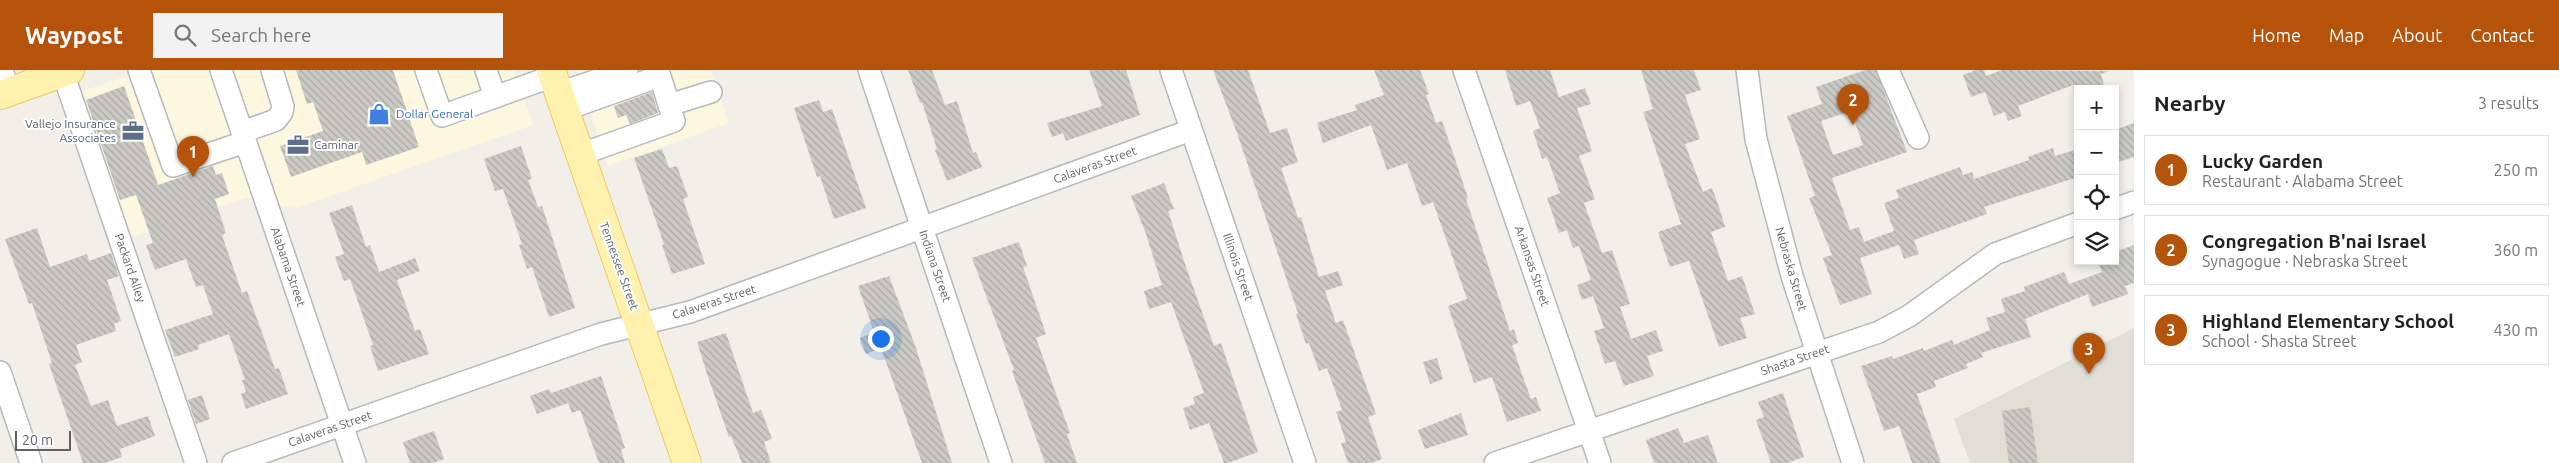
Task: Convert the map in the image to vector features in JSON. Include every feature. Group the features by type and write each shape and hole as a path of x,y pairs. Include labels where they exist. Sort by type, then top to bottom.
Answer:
{"main road":[{"path":"4,86 67,71"},
{"name":"Tennessee Street","path":"557,87 687,463"}],"street":[{"path":"139,70 173,166 244,137 276,120 282,112 283,106 272,70"},
{"name":"Alabama Street","path":"221,70 355,463"},
{"path":"426,70 442,116 495,97 557,87 660,76 674,121 579,155"},
{"path":"486,70 495,97"},
{"path":"557,87 627,70"},
{"name":"Indiana Street","path":"869,70 1001,463"},
{"name":"Illinois Street","path":"1171,70 1305,463"},
{"name":"Arkansas Street","path":"1464,70 1600,463"},
{"name":"Nebraska Street","path":"1748,70 1756,139 1792,276 1853,463"},
{"path":"1888,70 1918,138"},
{"name":"Packard Alley","path":"67,71 196,463"},
{"path":"669,106 711,92"},
{"name":"Calaveras Street","path":"233,463 601,334 639,323 690,312 1191,130"},
{"path":"2119,208 2134,202"},
{"name":"Shasta Street","path":"1495,463 1878,332 1909,316 1995,254 2074,224"},
{"path":"0,372 31,463"}],"shaded area":[{"path":"145,70 514,70 533,125 295,208 246,198 127,239 77,93"},
{"path":"577,70 711,70 729,123 608,166"},
{"path":"2134,328 2134,463 1970,463 1954,419"}],"building":[{"path":"296,70 393,70 419,147 366,165 362,152 291,177 280,146 323,131 313,102 307,104"},
{"path":"908,70 932,70 945,105 957,101 973,153 976,152 982,167 947,181 935,150 937,149 922,102 920,103"},
{"path":"1089,70 1126,70 1140,115 1066,141 1063,133 1052,137 1047,123 1102,106"},
{"path":"1213,70 1248,70 1270,133 1287,128 1298,162 1281,168 1298,218 1301,217 1319,277 1338,271 1343,285 1325,291 1336,323 1343,320 1376,414 1368,417 1382,459 1371,463 1348,463 1341,443 1346,442 1336,412 1342,410 1327,368 1319,371 1309,343 1306,344 1296,314 1298,313 1237,133"},
{"path":"1374,70 1420,70 1429,94 1426,95 1436,123 1442,121 1510,331 1514,329 1518,343 1512,345 1523,377 1531,399 1536,397 1541,411 1507,422 1492,377 1474,383 1448,306 1467,299 1433,202 1422,206 1407,163 1387,170 1371,125 1323,143 1317,123 1357,110 1355,105 1384,95"},
{"path":"1505,70 1550,70 1559,97 1585,88 1591,104 1577,108 1592,151 1579,156 1595,199 1584,203 1602,253 1612,250 1630,304 1620,307 1631,339 1656,330 1663,351 1647,356 1654,376 1624,386 1615,361 1605,364 1594,331 1604,328 1593,296 1582,300 1577,285 1591,280 1579,246 1573,248 1567,230 1559,233 1547,198 1560,193 1547,157 1542,159 1533,131 1540,128 1530,101 1516,106"},
{"path":"1641,70 1694,70 1701,90 1685,95 1700,139 1685,144 1703,192 1712,188 1718,204 1725,227 1711,232 1728,281 1742,276 1755,314 1740,318 1747,338 1719,347 1689,261 1670,267 1658,232 1681,224 1643,112 1653,109"},
{"path":"1865,70 1876,70 1907,152 1832,178 1850,230 1859,227 1864,242 1894,231 1884,203 1899,198 1896,190 1960,167 1963,175 1972,172 1974,179 2029,160 2028,157 2053,148 2055,156 2074,150 2074,178 1984,207 1987,214 1914,240 1919,254 1904,259 1899,245 1860,258 1872,294 1840,305 1823,258 1832,255 1809,198 1815,196 1787,116 1822,104 1816,87","holes":["1851,111 1863,145 1833,155 1821,121"]},
{"path":"1976,70 1984,70 1986,76 2002,70 2109,71 2101,74 2104,85 2074,85 2074,89 2073,85 2018,106 2022,116 2008,121 2005,112 1994,116 1985,92 1971,97 1963,75"},
{"path":"124,86 158,185 213,166 216,175 222,173 229,194 215,199 226,233 222,235 242,293 247,291 275,369 279,368 288,394 246,409 241,394 246,392 242,380 245,380 229,334 198,345 199,349 175,357 165,330 213,314 203,285 196,287 186,259 155,270 146,245 153,243 136,195 120,200 86,100"},
{"path":"652,92 658,113 630,124 626,115 618,118 614,106"},
{"path":"819,100 823,112 832,109 866,208 834,219 820,176 817,177 794,108"},
{"path":"2134,123 2134,157 2119,162 2119,130"},
{"path":"521,146 532,179 528,180 538,207 542,206 575,308 549,317 532,267 527,269 519,245 522,244 503,189 495,191 484,159"},
{"path":"662,149 669,168 677,166 688,197 683,199 705,264 672,274 662,245 664,244 634,158"},
{"path":"1164,183 1174,209 1168,211 1186,267 1214,346 1221,343 1258,452 1228,463 1224,463 1209,423 1190,430 1183,408 1195,404 1193,397 1204,393 1171,302 1149,309 1144,291 1162,285 1146,234 1131,196"},
{"path":"352,205 366,247 370,245 379,272 415,258 420,271 397,280 415,331 420,329 429,354 378,371 370,346 373,345 350,279 344,281 335,257 344,254 329,213"},
{"path":"37,228 50,267 87,254 89,261 111,253 119,276 107,280 121,321 114,324 116,331 76,345 82,362 75,365 91,406 108,400 117,426 148,416 155,436 120,449 122,457 105,463 83,463 49,364 52,363 32,303 29,304 5,239"},
{"path":"1019,242 1027,266 1023,267 1046,334 1036,338 1070,433 1067,434 1077,463 1045,463 1012,371 1014,370 972,258"},
{"path":"2134,245 2134,283 2125,286 2128,294 2092,307 2088,294 2025,319 2031,337 1981,353 1983,357 1966,364 1968,368 1934,381 1936,387 1917,394 1941,463 1912,463 1899,426 1884,431 1861,366 1892,356 1893,359 1923,348 1924,351 1952,340 1954,345 1990,330 1986,318 2005,312 2001,299 2025,291 2024,287 2064,272 2069,284 2102,272 2099,265 2119,265 2119,251"},
{"path":"889,276 916,348 952,463 922,463 881,348 866,354 860,338 874,332 858,286"},
{"path":"726,333 753,413 761,410 772,439 764,442 771,463 742,463 731,436 729,437 707,374 697,342"},
{"path":"1437,358 1443,379 1430,384 1423,362"},
{"path":"601,376 625,448 621,450 625,463 599,463 580,410 572,413 568,403 537,414 530,396 549,389 551,393"},
{"path":"1783,393 1804,457 1787,463 1771,463 1756,420 1764,417 1758,402"},
{"path":"202,395 210,419 196,424 188,400"},
{"path":"2030,407 2038,463 2009,463 2002,411"},
{"path":"1461,413 1468,435 1425,449 1418,430"},
{"path":"1678,428 1684,443 1708,435 1718,463 1654,463 1646,440"},
{"path":"434,431 444,459 433,463 410,463 403,442"}],"place":[{"name":"Dollar General","path":"379,114"},
{"name":"Congregation B'nai Israel","path":"1853,125"},
{"name":"Vallejo Insurance Associates","path":"133,131"},
{"name":"Caminar","path":"298,145"},
{"name":"Lucky Garden","path":"193,177"},
{"name":"Highland Elementary School","path":"2089,374"}]}
